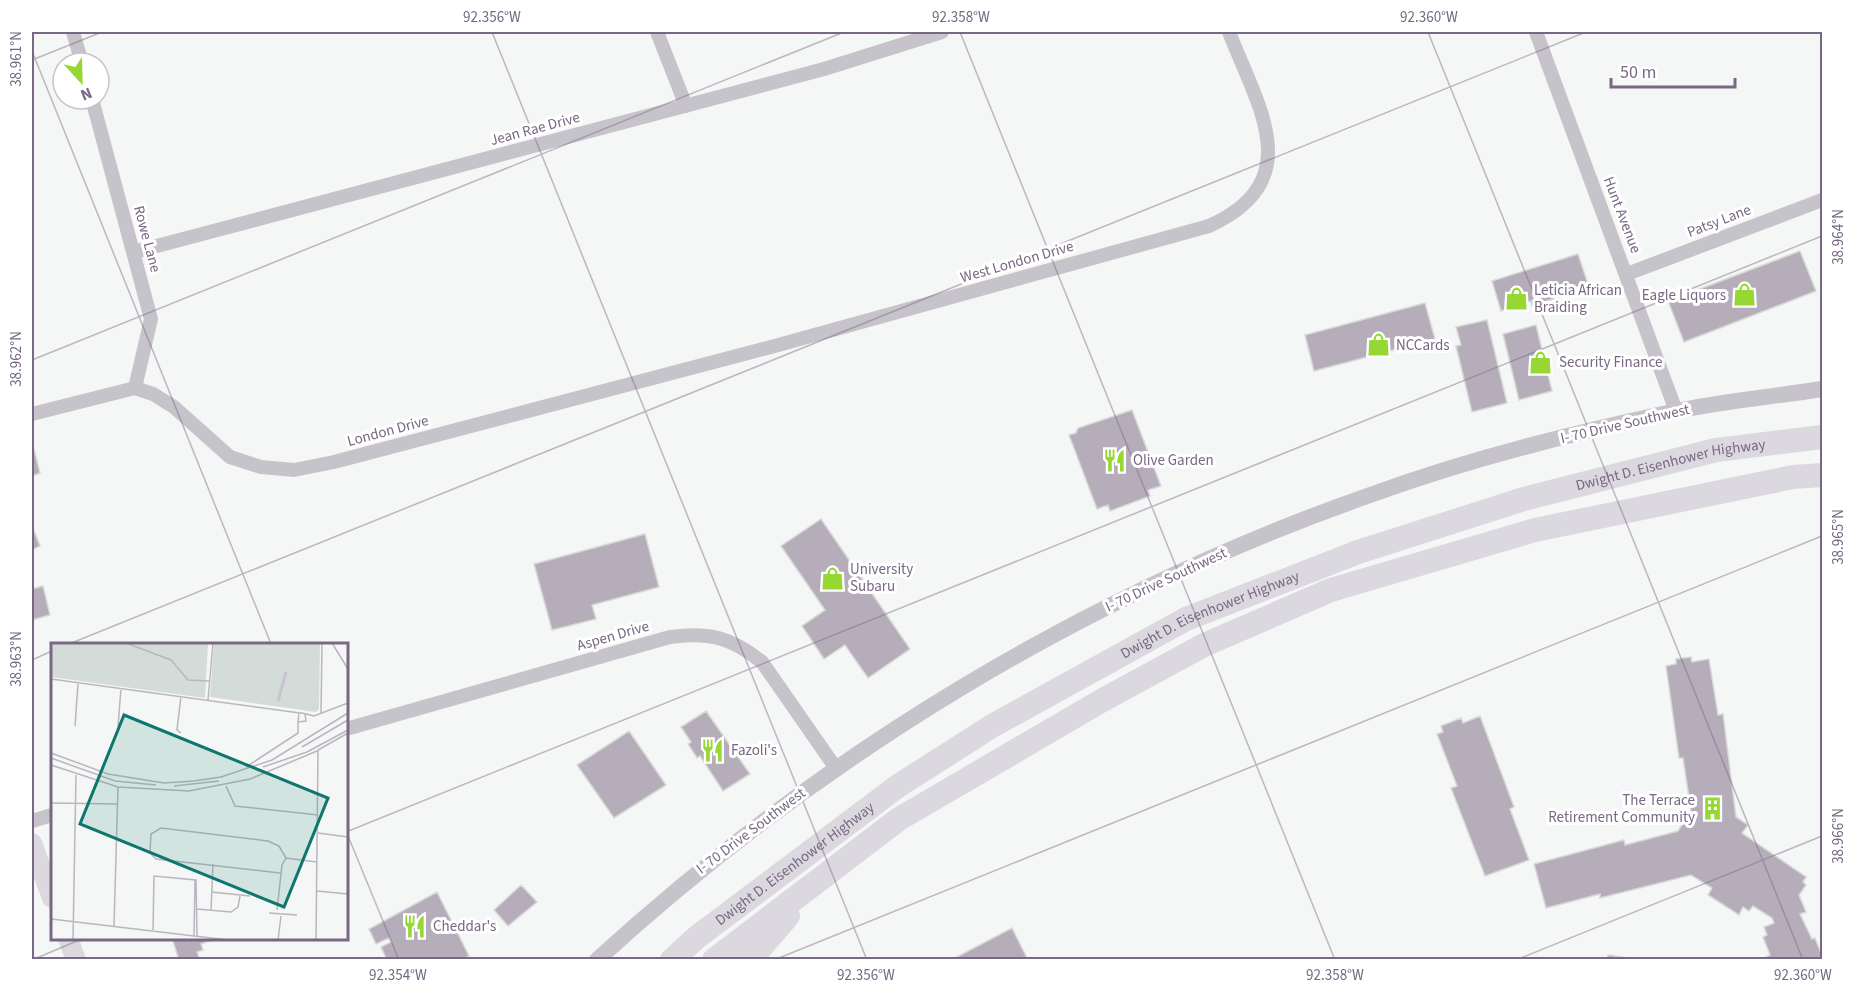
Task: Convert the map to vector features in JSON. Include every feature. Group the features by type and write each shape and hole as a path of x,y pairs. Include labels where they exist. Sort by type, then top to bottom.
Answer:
{"highway":[{"name":"Dwight D. Eisenhower Highway","path":"672,960 697,937 898,786 992,726 1186,619 1358,552 1524,499 1716,450 1822,437"},
{"name":"Dwight D. Eisenhower Highway","path":"714,960 899,819 1101,701 1204,645 1331,590 1535,530 1793,477 1822,475"},
{"path":"750,960 821,878"}],"main road":[{"path":"32,843 51,895"},
{"path":"68,940 76,960"}],"street":[{"path":"73,32 79,51"},
{"path":"657,32 686,106"},
{"name":"Jean Rae Drive","path":"134,252 824,69 942,32"},
{"name":"West London Drive","path":"771,347 1209,226 1228,217 1248,202 1260,188 1268,159 1267,131 1229,32"},
{"name":"Hunt Avenue","path":"1536,32 1676,411"},
{"name":"Rowe Lane","path":"95,111 151,319 135,388"},
{"name":"Patsy Lane","path":"1627,274 1822,200"},
{"name":"London Drive","path":"135,388 153,394 174,407 230,457 261,467 294,471 771,347"},
{"path":"32,414 135,388"},
{"name":"I- 70 Drive Southwest","path":"597,960 669,894 835,767 1000,665 1110,605 1258,537 1373,493 1463,465 1552,440 1676,411 1822,389"},
{"name":"Aspen Drive","path":"348,728 670,637 699,633 723,638 748,650 762,662 835,767"},
{"path":"32,821 51,815"}],"building":[{"path":"1800,251 1816,291 1684,342 1668,301"},
{"path":"1578,254 1588,284 1557,293 1559,297 1532,306 1531,301 1501,311 1492,281"},
{"path":"1425,303 1435,339 1314,371 1305,335"},
{"path":"1487,320 1507,403 1472,412 1456,346 1461,345 1456,327"},
{"path":"1536,325 1552,391 1519,400 1503,334"},
{"name":"Olive Garden","path":"1132,410 1161,486 1148,490 1150,496 1110,511 1108,505 1097,509 1069,435 1076,433 1078,428"},
{"path":"34,449 40,473 32,476 32,450"},
{"name":"University Subaru","path":"821,519 910,649 868,678 845,645 824,659 802,626 825,610 781,546"},
{"path":"32,526 40,546 32,550"},
{"path":"645,534 659,587 592,605 596,619 552,630 534,564"},
{"path":"43,586 50,615 32,620 32,589"},
{"name":"The Terrace Retirement Community","path":"1691,657 1692,662 1709,659 1718,715 1723,714 1736,817 1748,825 1742,833 1806,877 1803,882 1806,885 1799,895 1806,912 1800,914 1812,939 1815,938 1822,956 1819,960 1767,960 1766,957 1770,955 1763,937 1767,935 1764,927 1774,923 1772,918 1753,906 1749,911 1743,907 1739,915 1708,895 1712,888 1691,875 1600,898 1600,894 1546,908 1534,864 1624,840 1625,845 1678,831 1691,811 1683,758 1679,758 1666,666 1676,664 1676,659"},
{"name":"Fazoli's","path":"706,711 750,774 723,791 700,756 697,758 688,744 691,742 681,727"},
{"name":"The Terrace Retirement Community","path":"1480,716 1514,807 1510,809 1529,860 1485,876 1451,788 1457,786 1437,734 1443,732 1441,726 1461,718 1463,723"},
{"path":"629,731 666,785 614,818 577,765"},
{"path":"521,885 537,902 508,926 494,910"},
{"name":"Cheddar's","path":"437,892 469,956 462,960 387,960 381,947 391,942 389,938 376,944 369,929"},
{"path":"1012,928 1028,960 951,960"},
{"path":"173,940 212,940 201,944 203,950 197,952 200,960 179,960"},
{"path":"1608,955 1634,959 1634,960 1607,960"}],"place":[{"name":"Eagle Liquors","path":"1744,295"},
{"name":"Leticia African Braiding","path":"1516,299"},
{"name":"NCCards","path":"1378,345"},
{"name":"Security Finance","path":"1541,362"},
{"name":"Olive Garden","path":"1115,460"},
{"name":"University Subaru","path":"832,578"},
{"name":"Fazoli's","path":"713,750"},
{"name":"The Terrace Retirement Community","path":"1713,809"},
{"name":"Cheddar's","path":"415,926"}]}
